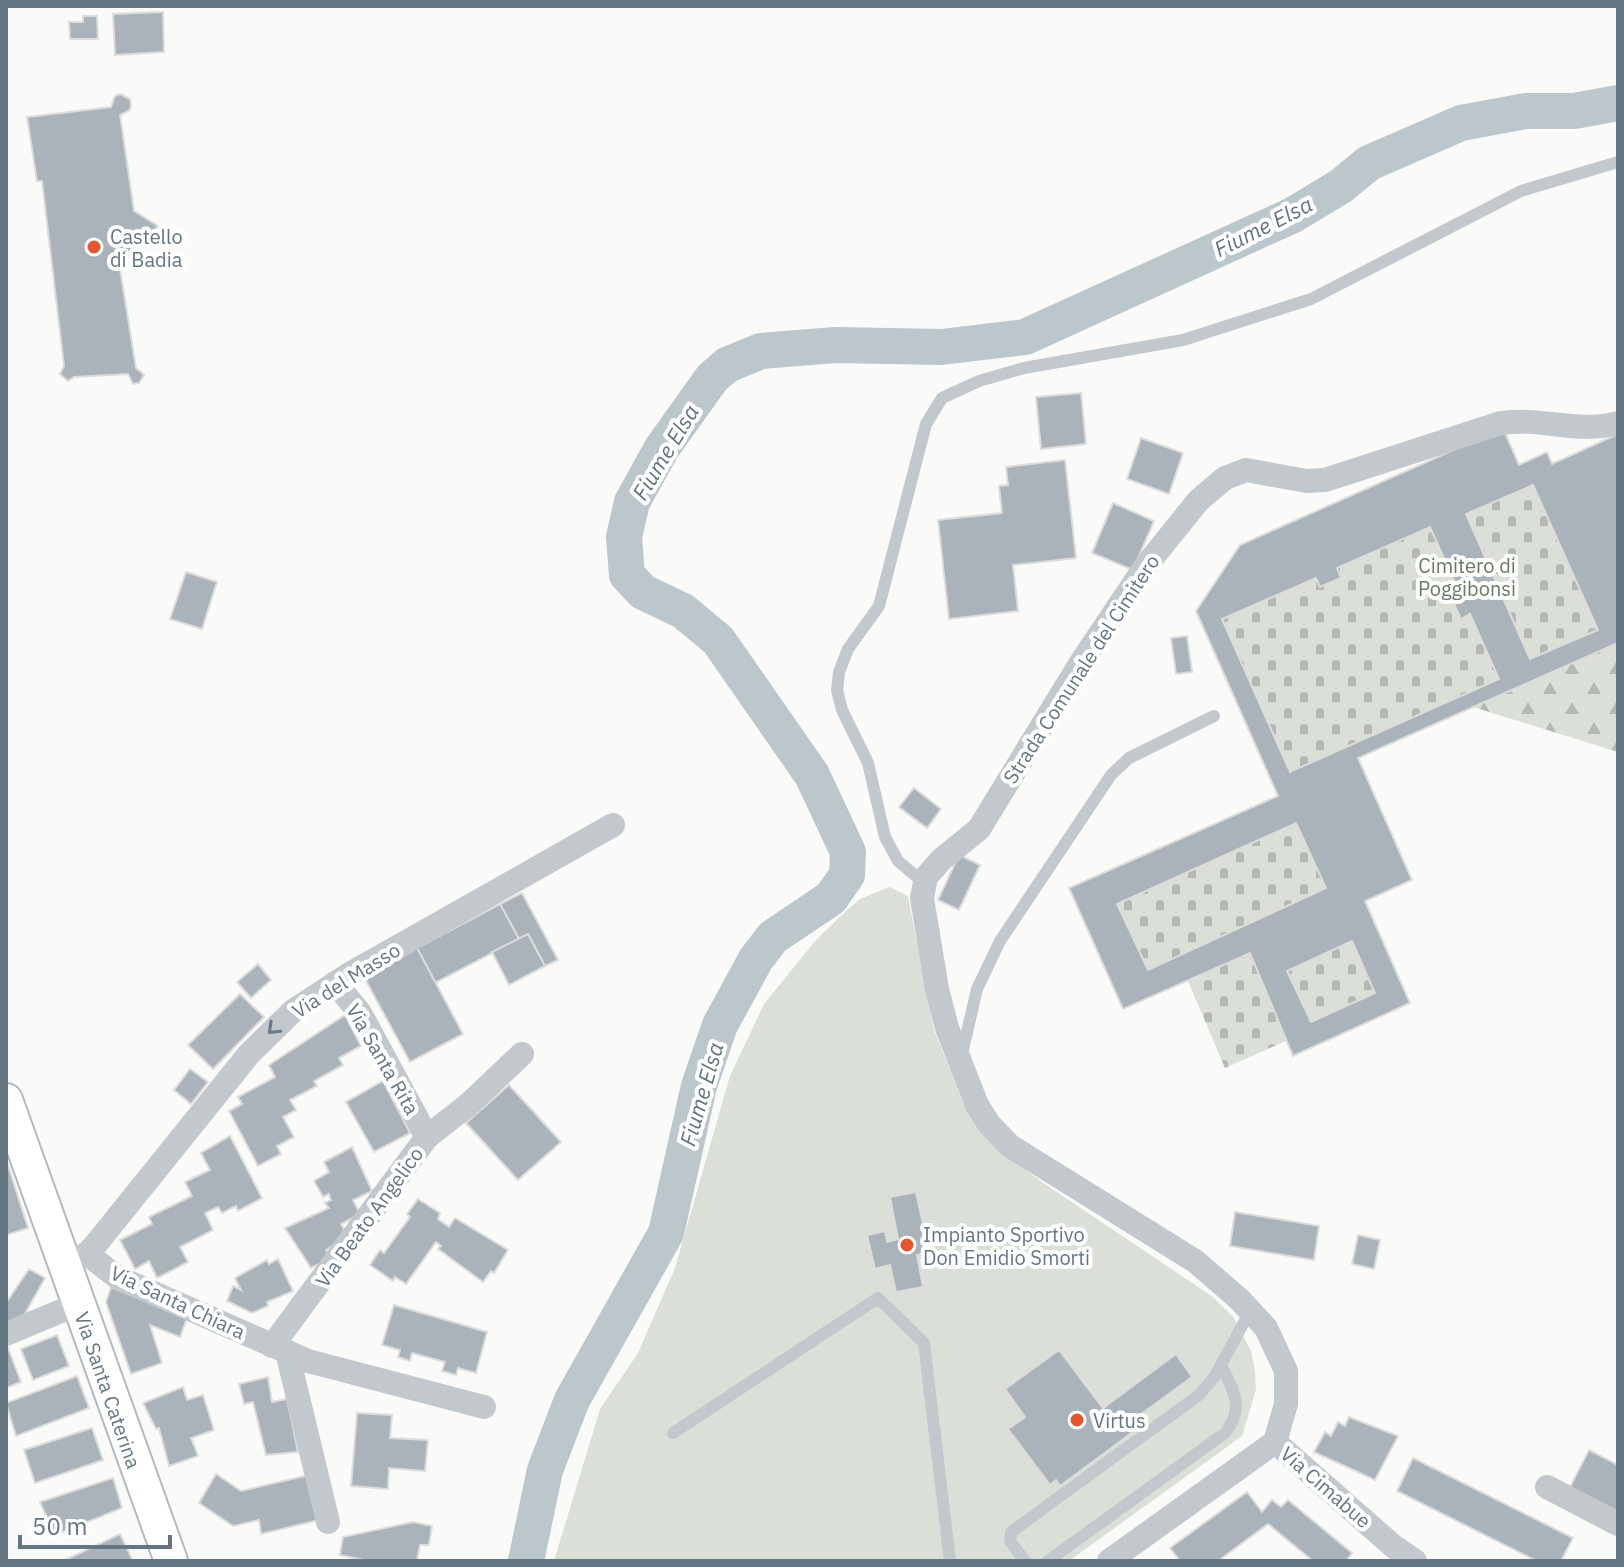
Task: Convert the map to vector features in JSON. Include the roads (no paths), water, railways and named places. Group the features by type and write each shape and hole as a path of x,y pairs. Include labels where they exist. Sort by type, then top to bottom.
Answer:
{"main road":[{"name":"Via Santa Caterina","path":"6,1100 75,1258 78,1304 171,1561"}],"street":[{"name":"Strada Comunale del Cimitero","path":"924,883 935,866 976,833 986,820 1084,657 1156,551 1198,501 1238,470 1307,481 1339,476 1501,423 1529,421 1589,428 1618,423"},
{"name":"Via del Masso","path":"75,1258 258,1044 293,1011 335,983 613,825"},
{"path":"924,883 922,898 937,989 960,1065 982,1114 1010,1146 1188,1256 1250,1311 1276,1345 1286,1371 1286,1404 1275,1442 1109,1561"},
{"name":"Via Santa Rita","path":"335,983 360,1013 427,1137"},
{"name":"Via Beato Angelico","path":"280,1349 427,1137 459,1114 522,1054"},
{"name":"Via Santa Chiara","path":"75,1258 280,1349"},
{"path":"6,1334 78,1304"},
{"path":"280,1349 318,1365 484,1407"},
{"path":"280,1349 328,1522"},
{"name":"Via Cimabue","path":"1275,1442 1389,1554 1415,1561"},
{"path":"1547,1487 1618,1524"}],"lane":[{"path":"924,883 898,861 885,837 868,763 842,710 837,690 839,672 848,649 879,606 926,424 942,398 979,381 1024,368 1183,340 1311,299 1521,191 1618,162"},
{"path":"960,1065 977,989 1000,941 1111,775 1129,758 1214,716"},
{"path":"673,1433 878,1298 924,1343 950,1561"},
{"path":"1025,1561 1010,1541 1011,1532 1199,1395 1221,1366 1232,1339 1250,1311"},
{"path":"1048,1561 1225,1433 1234,1422 1237,1400 1221,1366"}],"waterway":[{"name":"Fiume Elsa","path":"526,1561 545,1470 572,1400 666,1233 699,1086 720,1025 756,959 773,937 831,898 847,875 848,852 812,775 718,640 683,611 643,592 627,575 624,537 632,502 662,448 712,378 727,365 761,351 835,345 941,347 1025,337 1293,215 1341,186 1369,163 1461,123 1526,111 1574,111 1618,103"}],"place":[{"name":"Castello di Badia","path":"94,247"},
{"name":"Impianto Sportivo Don Emidio Smorti","path":"907,1245"},
{"name":"Virtus","path":"1077,1420"}],"park label":[{"name":"Cimitero di Poggibonsi","path":"1467,576"}]}
